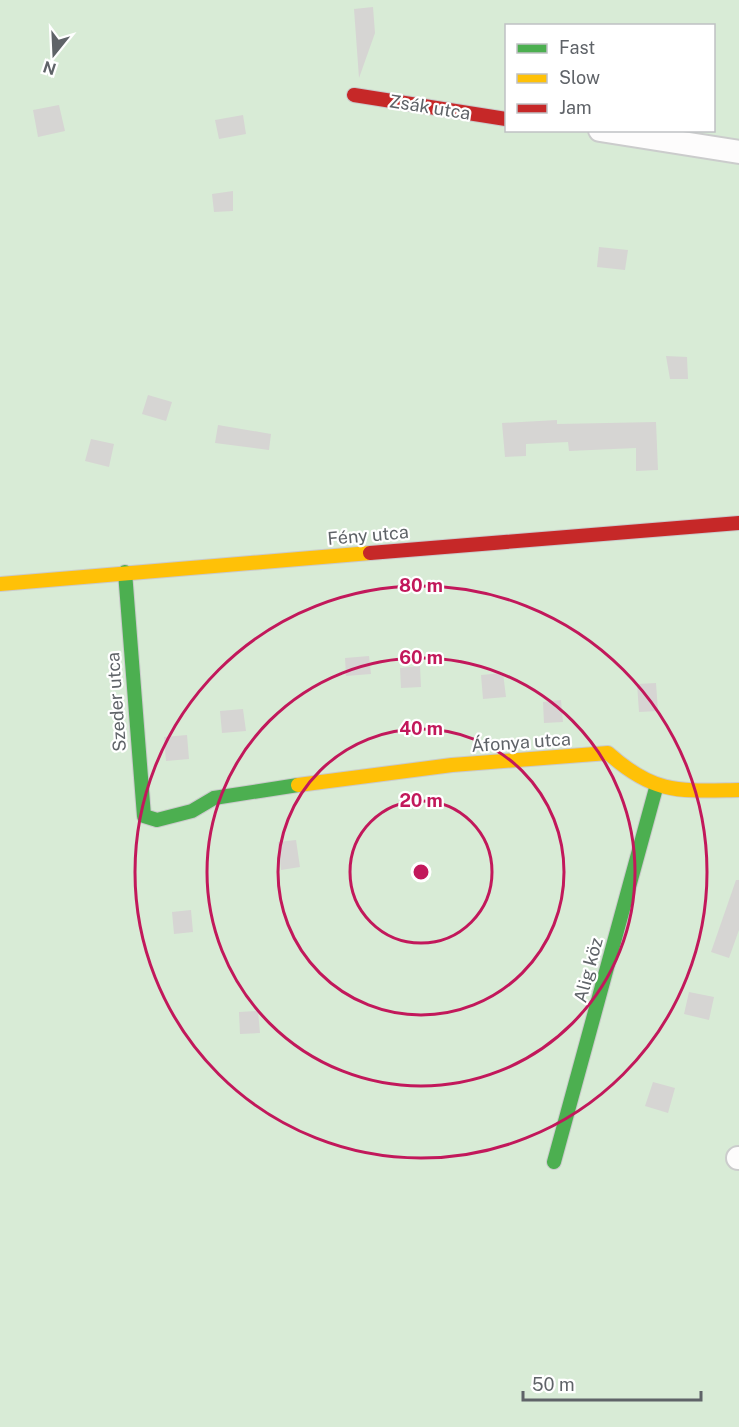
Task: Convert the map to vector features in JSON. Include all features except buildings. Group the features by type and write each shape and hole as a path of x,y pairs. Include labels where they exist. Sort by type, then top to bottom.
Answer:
{"street":[{"name":"Zsák utca","path":"354,95 505,119"},
{"path":"613,132 739,152"},
{"name":"Fény utca","path":"0,584 739,523"},
{"name":"Szeder utca","path":"125,572 142,804 144,816 157,820"},
{"name":"Áfonya utca","path":"157,820 192,811 214,798 348,777 452,765 608,753 628,773 656,788 739,790"},
{"name":"Alig köz","path":"554,1162 656,788"}],"green space":[{"path":"0,0 739,0 739,1427 0,1427"}],"traffic: fast":[{"path":"125,572 144,816 157,820 192,811 214,798 298,785"},
{"path":"554,1162 656,788"}],"traffic: slow":[{"path":"0,584 370,553"},
{"path":"298,785 452,765 608,753 640,777 669,788 700,791 739,790"}],"traffic: jam":[{"path":"354,95 505,119"},
{"path":"370,553 739,523"}]}
